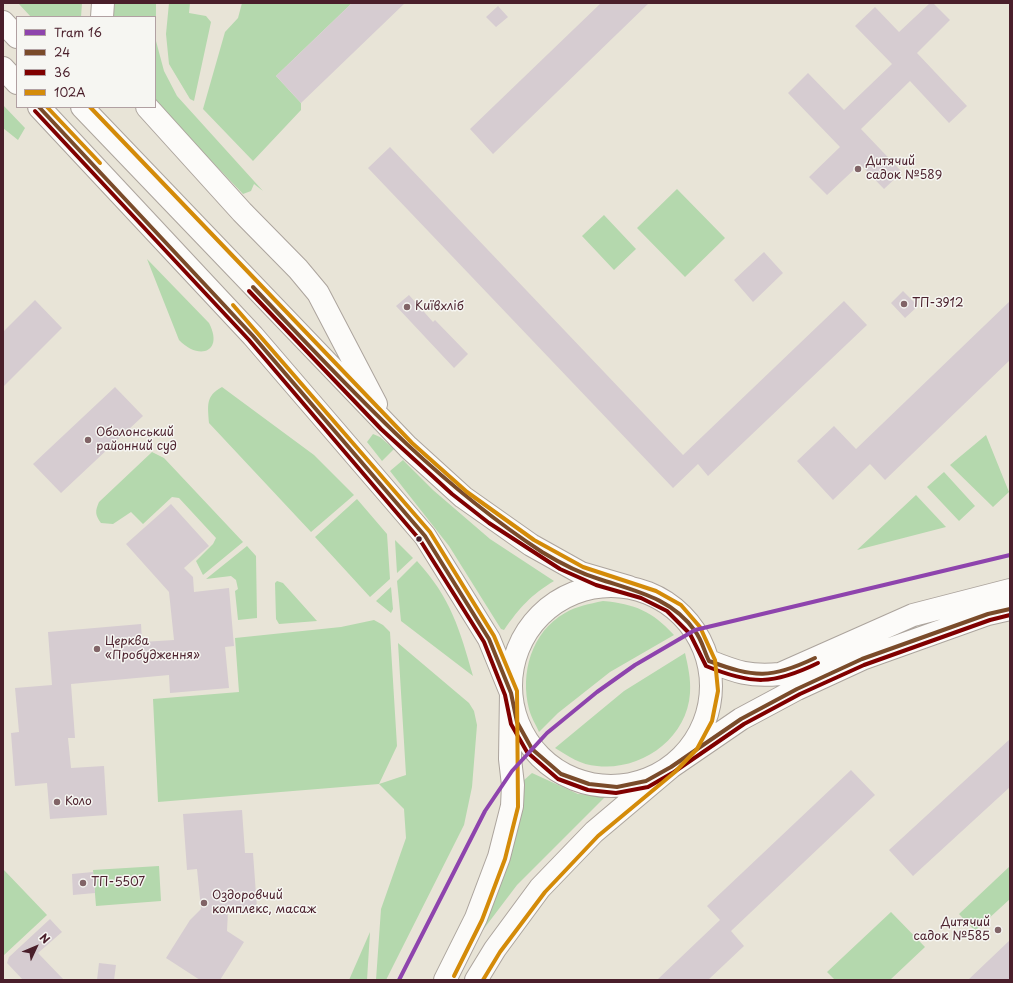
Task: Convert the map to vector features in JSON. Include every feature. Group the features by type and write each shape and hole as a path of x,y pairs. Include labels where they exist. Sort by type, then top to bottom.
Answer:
{"main road":[{"path":"102,16 103,3"},
{"path":"3,22 16,36"},
{"path":"3,68 16,82"},
{"path":"40,108 253,336 425,536 490,639 511,693 518,722 532,748 562,774 589,784 617,787 646,781 671,767 741,719 797,689 862,659 988,614 1010,609"},
{"path":"83,108 408,447 463,497 531,545 581,573 654,596 677,610 695,630 709,661 712,690 706,720 692,746 671,767 594,832 540,888 495,949 476,980"},
{"path":"148,108 242,212 298,269 318,293 388,426"},
{"path":"445,980 476,918 499,857 512,806 513,784 510,759 511,693 514,663 525,635 544,611 569,595 598,587 629,588"},
{"path":"709,661 738,673 761,676 780,674 913,615 1010,590"}],"green space":[{"path":"18,3 82,3 81,16 30,16"},
{"path":"115,3 156,3 156,16 113,16"},
{"path":"169,3 190,3 189,13 206,16 211,22 194,101 190,99 169,64 166,34"},
{"path":"242,3 352,3 276,76 301,103 301,110 253,161 203,109 225,32 238,18"},
{"path":"156,41 164,71 177,96 263,191 254,184 251,191 243,194 156,103"},
{"path":"3,105 25,128 18,140 3,128"},
{"path":"677,189 725,238 685,277 637,228"},
{"path":"604,215 636,249 614,270 582,236"},
{"path":"147,259 209,323 213,333 213,341 211,347 207,350 194,350 179,340"},
{"path":"222,387 314,455 354,495 311,532 209,423 208,407 210,398"},
{"path":"373,434 380,437 394,449 382,461 367,442"},
{"path":"986,435 1009,492 993,507 950,465"},
{"path":"152,452 164,458 243,542 203,575 196,561 213,544 216,538 179,498 172,497 143,524 131,512 113,524 101,523 98,518 96,510 99,502"},
{"path":"403,460 433,490 490,539 554,581 526,602 504,630 501,629 449,546 390,471"},
{"path":"944,472 975,506 959,521 927,487"},
{"path":"916,495 946,527 857,550"},
{"path":"357,499 387,534 390,579 370,597 315,537"},
{"path":"395,540 413,558 397,573"},
{"path":"247,546 256,556 257,618 238,620 235,591 238,589 236,580 231,576 206,579"},
{"path":"417,561 438,588 453,615 464,644 473,676 401,621 397,581"},
{"path":"277,581 283,583 317,621 279,624 276,619 275,583"},
{"path":"391,587 393,609 391,613 376,601"},
{"path":"603,601 624,604 642,610 658,620 674,635 610,672 558,713 539,732 529,709 526,682 527,668 536,642 553,621 565,613 588,604"},
{"path":"374,620 383,625 390,632 397,746 379,784 158,802 153,699 239,692 235,638 341,627"},
{"path":"398,643 469,703 474,711 477,725 472,787 464,825 386,980 376,980 381,909 406,838 404,809 379,784 406,775"},
{"path":"685,653 690,683 687,710 680,725 671,738 659,749 630,763 614,766 597,766 575,760 555,748 624,691"},
{"path":"532,773 578,794 606,796 517,885 467,951 505,873 518,821 523,781"},
{"path":"159,866 161,901 96,906 93,870"},
{"path":"1010,866 1010,899 975,931 959,914"},
{"path":"3,869 47,915 3,956"},
{"path":"891,912 925,947 890,980 835,980 827,972"},
{"path":"370,932 367,980 349,980"}],"building":[{"path":"352,3 405,3 301,103 276,76"},
{"path":"601,3 649,3 493,154 470,129"},
{"path":"930,3 933,3 950,20 917,53 967,106 949,123 910,81 861,129 902,172 884,189 860,164 827,195 809,177 840,147 788,93 808,73 844,110 892,64 855,26 875,7 899,32"},
{"path":"498,6 508,17 496,27 486,17"},
{"path":"390,147 683,455 844,301 867,325 708,476 698,464 673,488 368,168"},
{"path":"764,252 783,273 753,302 734,280"},
{"name":"ТП-3912","path":"903,291 918,306 905,318 891,303"},
{"path":"409,295 433,322 435,320 468,354 454,368 396,306"},
{"path":"35,300 62,328 3,387 3,332"},
{"path":"1010,301 1010,360 885,480 870,464 833,500 797,461 834,426 856,449"},
{"name":"Оболонський районний суд","path":"115,387 143,416 61,493 33,464"},
{"path":"171,504 209,546 184,568 193,577 194,592 229,588 234,646 225,647 229,688 170,693 169,675 71,684 75,738 68,738 71,768 104,766 107,815 50,819 47,783 15,786 11,733 19,732 15,688 52,685 48,632 141,624 142,642 174,640 169,592 126,544"},
{"path":"1010,739 1010,787 913,876 889,850"},
{"path":"851,770 875,795 731,931 744,946 708,980 657,980 720,920 707,906"},
{"path":"242,810 245,853 253,853 257,908 228,911 227,931 244,942 220,980 200,980 166,958 190,920 201,909 197,869 187,870 183,814"},
{"name":"ТП-5507","path":"93,872 95,893 73,895 72,874"},
{"path":"50,919 62,932 38,953 64,980 23,980 7,963 9,957"},
{"path":"1010,940 1010,980 968,980"},
{"path":"99,963 116,965 114,980 97,980"}],"tram line":[{"name":"16","path":"399,980 485,811 512,771 547,733 597,692 635,665 695,630 1010,555"}],"transit line":[{"name":"24","path":"40,108 253,336 425,536 489,639 511,693 517,722 532,749 561,774 589,784 617,787 646,781 671,767 741,719 797,689 862,659 988,614 1010,609"},
{"name":"102А","path":"48,108 100,163"},
{"name":"102А","path":"91,108 412,443 467,492 534,540 583,567 656,591 681,605 700,627 715,660 718,691 712,721 697,749 675,772 598,836 545,892 500,952 483,980"},
{"name":"36","path":"35,111 249,340 420,540 484,642 505,695 511,724 527,752 558,779 588,790 616,793 648,787 674,772 744,724 800,694 864,665 990,620 1010,615"},
{"name":"24","path":"253,287 355,394 425,461 462,493 542,552 584,574 639,592 664,603 686,620 695,631 709,661 739,671 763,674 786,670 815,658"},
{"name":"36","path":"249,291 381,429 452,494 489,523 560,569 596,585 641,598 667,611 690,634 706,666 737,677 762,680 775,679 818,663"},
{"name":"102А","path":"233,305 430,532 494,636 517,691 518,807 505,859 482,920 454,976"}],"place":[{"name":"Дитячий садок №589","path":"858,169"},
{"name":"ТП-3912","path":"904,304"},
{"name":"Київхліб","path":"407,307"},
{"name":"Оболонський районний суд","path":"88,440"},
{"name":"Церква «Пробудження»","path":"97,649"},
{"name":"Коло","path":"57,802"},
{"name":"ТП-5507","path":"83,883"},
{"name":"Оздоровчий комплекс, масаж","path":"204,903"},
{"name":"Дитячий садок №585","path":"998,930"}]}
